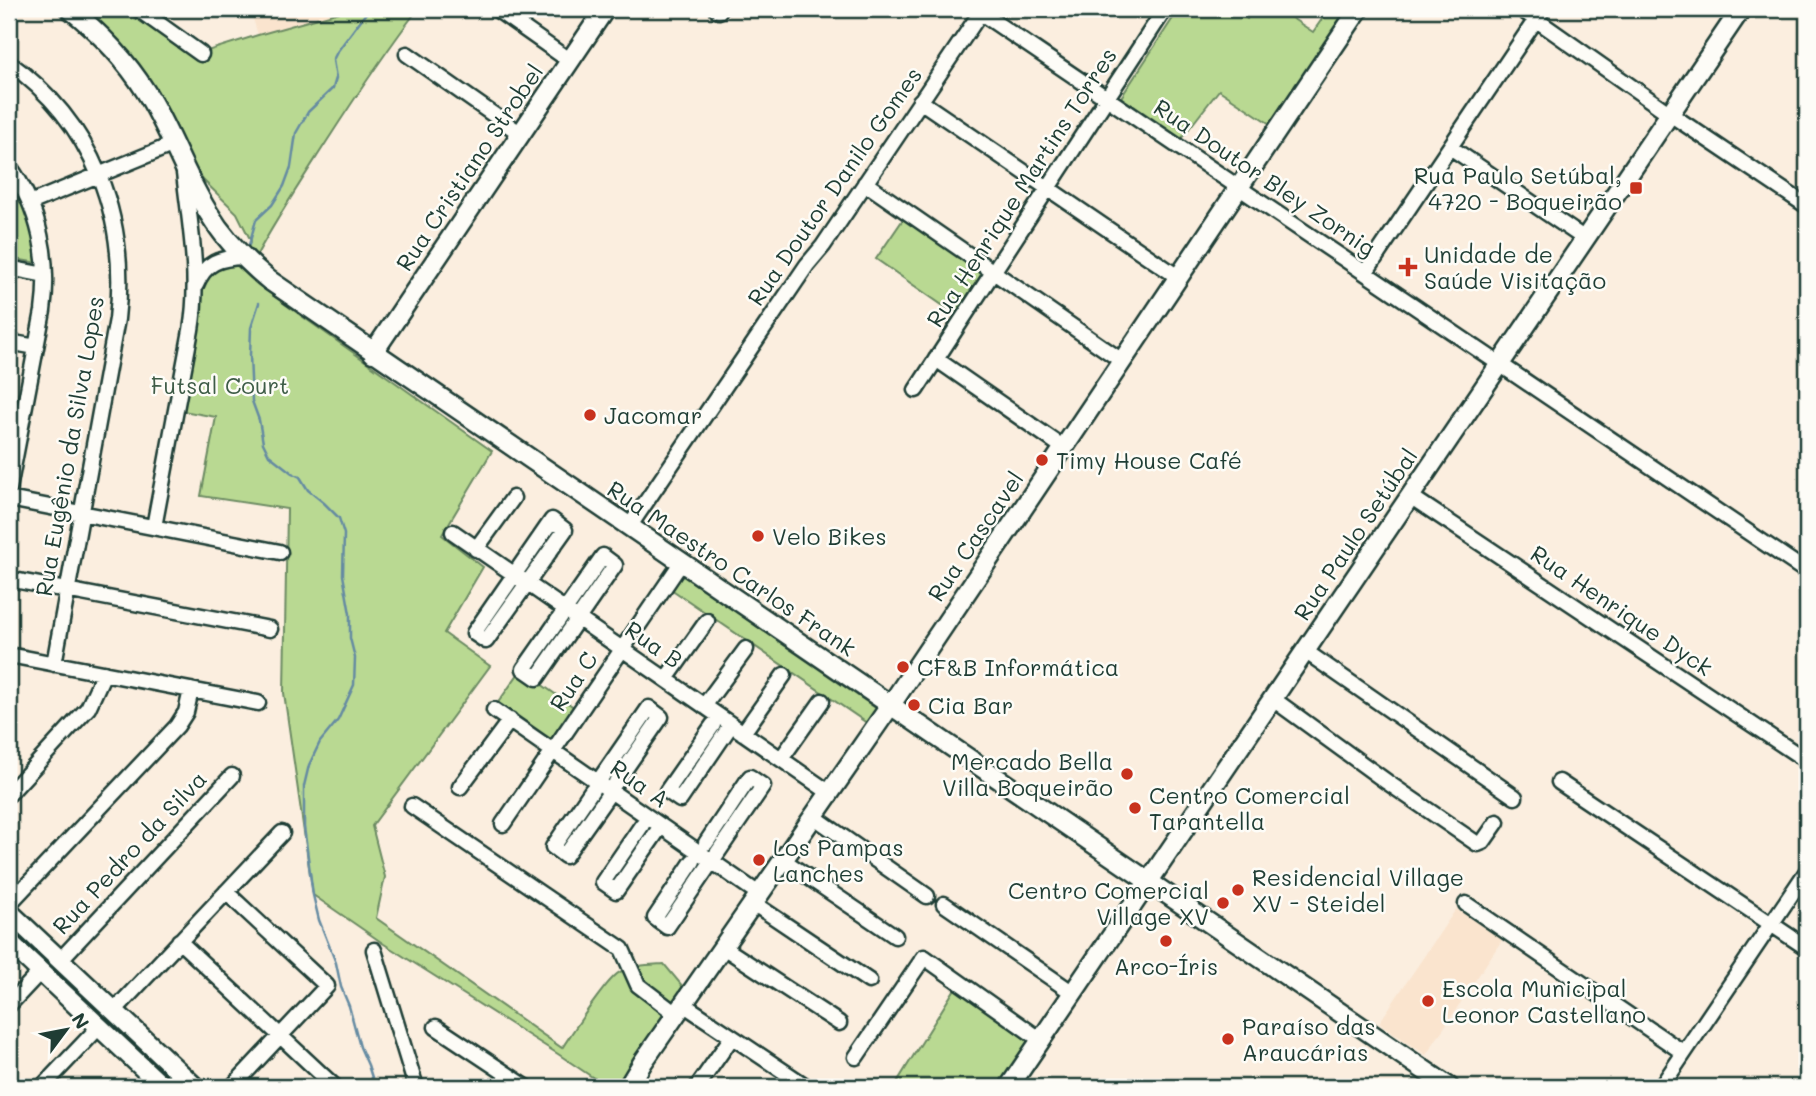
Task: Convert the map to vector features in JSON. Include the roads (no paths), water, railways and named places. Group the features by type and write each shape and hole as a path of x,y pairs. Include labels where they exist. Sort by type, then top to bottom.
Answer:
{"main road":[{"name":"Rua Maestro Carlos Frank","path":"70,9 104,40 134,74 154,104 207,211 243,257 277,286 1449,1087"},
{"name":"Rua Cristiano Strobel","path":"373,353 605,9"},
{"name":"Rua Cascavel","path":"628,1087 679,1009 890,706 1359,9"},
{"name":"Rua Paulo Setúbal","path":"1009,1087 1741,9"},
{"path":"9,912 195,1087"},
{"path":"9,942 163,1087"}],"street":[{"path":"138,9 201,54"},
{"path":"496,9 570,61"},
{"name":"Rua Henrique Martins Torres","path":"916,390 1165,9"},
{"path":"1521,9 1540,14 1670,114 1807,206"},
{"name":"Rua Doutor Bley Zornig","path":"979,10 1807,572"},
{"name":"Rua Doutor Danilo Gomes","path":"633,530 726,401 722,390 807,265 823,246 979,10"},
{"path":"1365,273 1540,14"},
{"path":"407,54 521,134"},
{"name":"Rua Eugênio da Silva Lopes","path":"9,63 37,86 69,121 85,145 100,175 118,242 120,282 115,328 54,664"},
{"path":"920,102 1178,278"},
{"path":"30,203 174,144"},
{"path":"1450,147 1585,239"},
{"path":"154,527 191,330 195,286 183,164"},
{"path":"9,166 30,203 40,236 45,275 36,347 15,420 9,489"},
{"path":"865,183 1122,361"},
{"path":"195,286 204,269 212,264 230,257 243,257"},
{"path":"9,268 45,275"},
{"path":"9,342 36,347"},
{"path":"936,359 1064,448"},
{"name":"Rua Henrique Dyck","path":"1410,496 1807,761"},
{"path":"476,549 513,498"},
{"path":"9,499 280,552"},
{"name":"Rua B","path":"453,532 830,793"},
{"path":"603,556 615,565 537,678 524,669 575,596 603,556"},
{"name":"Rua C","path":"503,824 681,563"},
{"path":"9,579 270,629"},
{"path":"575,596 595,594"},
{"path":"666,680 707,621"},
{"path":"704,706 746,649"},
{"path":"1305,651 1515,797"},
{"path":"9,655 258,702"},
{"path":"9,794 88,708 104,673"},
{"path":"713,725 667,791 680,800 720,740 737,729 784,675"},
{"path":"9,904 177,726 186,712 191,690"},
{"path":"1273,699 1476,843 1483,842 1497,822"},
{"path":"781,759 822,701"},
{"path":"649,708 661,717 565,856 552,847 598,781 649,708"},
{"name":"Rua A","path":"494,710 598,781 614,786 661,826 712,861 756,899 869,981"},
{"path":"460,787 510,720"},
{"path":"701,743 720,740"},
{"path":"598,781 628,765"},
{"name":"Rua Pedro da Silva","path":"60,960 232,776"},
{"path":"706,843 750,777 763,786 712,861 667,927 655,918 689,867 712,861"},
{"path":"1559,782 1807,948"},
{"path":"580,807 602,804"},
{"path":"412,806 622,949 638,985 732,1037 807,1087"},
{"path":"813,816 927,896"},
{"path":"642,825 603,882 616,891 661,826"},
{"path":"712,861 714,830"},
{"path":"114,1011 282,833"},
{"path":"630,842 650,842"},
{"path":"783,860 895,936"},
{"path":"1661,1087 1807,871"},
{"path":"226,892 327,986 232,1087"},
{"path":"944,904 1073,993"},
{"path":"1466,904 1684,1054"},
{"path":"180,941 335,1087"},
{"path":"723,947 839,1023"},
{"path":"374,950 416,1087"},
{"path":"856,1057 924,957 1041,1040"},
{"path":"9,1005 40,972"},
{"path":"42,1087 99,1027"},
{"path":"436,1027 526,1087"},
{"path":"697,1087 732,1037"}],"waterway":[{"path":"249,245 256,220 272,205 284,186 291,167 296,133 308,112 333,88 336,78 333,60 337,52 369,9"},
{"path":"259,303 251,328 250,355 252,401 263,443 269,455 300,477 308,490 339,518 344,534 343,575 355,658 354,685 338,720 320,742 309,765 304,786 304,827 319,920 336,963 341,987 375,1087"}],"place":[{"name":"Rua Paulo Setúbal, 4720 - Boqueirão","path":"1636,188"},
{"name":"Unidade de Saúde Visitação","path":"1408,267"},
{"name":"Jacomar","path":"590,415"},
{"name":"Timy House Café","path":"1042,460"},
{"name":"Velo Bikes","path":"758,536"},
{"name":"CF&B Informática","path":"903,667"},
{"name":"Cia Bar","path":"914,705"},
{"name":"Mercado Bella Villa Boqueirão","path":"1127,774"},
{"name":"Centro Comercial Tarantella","path":"1135,808"},
{"name":"Los Pampas Lanches","path":"759,860"},
{"name":"Residencial Village XV - Steidel","path":"1238,890"},
{"name":"Centro Comercial Village XV","path":"1223,903"},
{"name":"Arco-Íris","path":"1166,941"},
{"name":"Escola Municipal Leonor Castellano","path":"1428,1001"},
{"name":"Paraíso das Araucárias","path":"1228,1039"}],"park label":[{"name":"Futsal Court","path":"220,385"}]}
